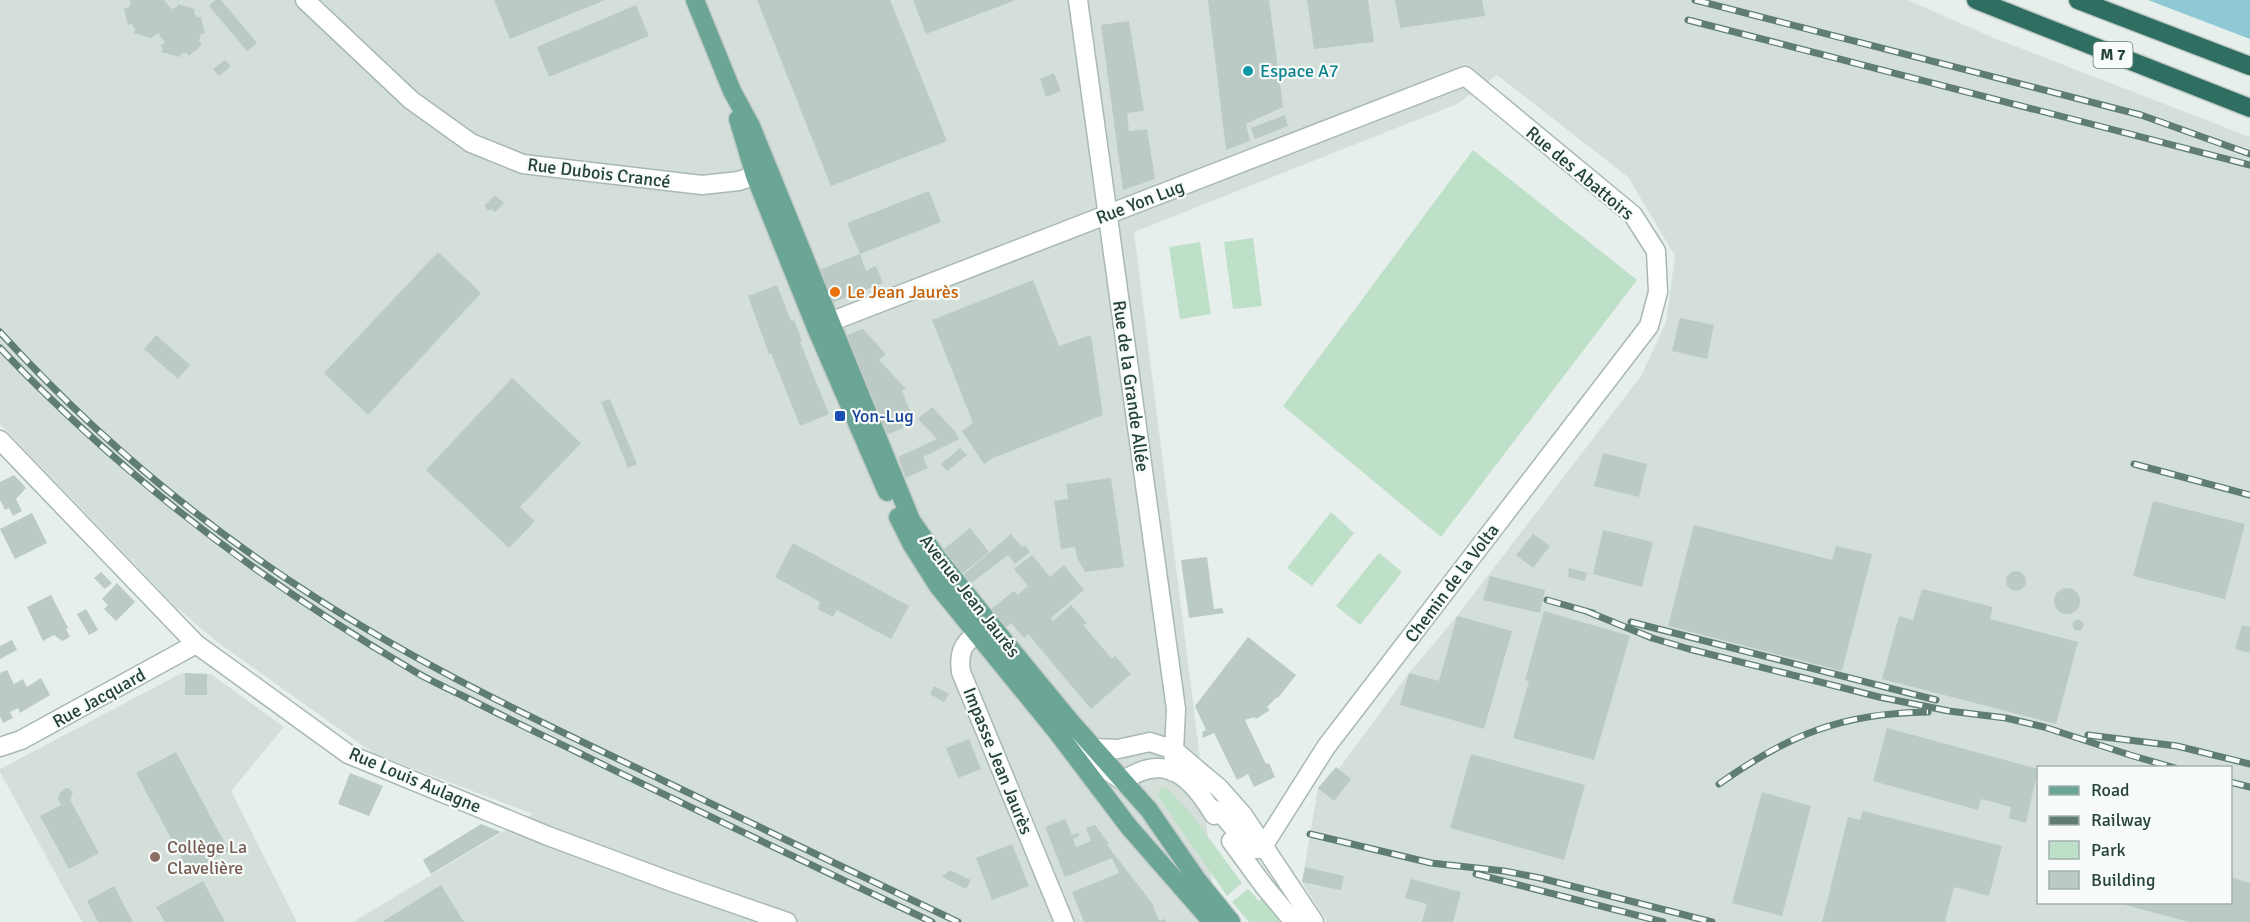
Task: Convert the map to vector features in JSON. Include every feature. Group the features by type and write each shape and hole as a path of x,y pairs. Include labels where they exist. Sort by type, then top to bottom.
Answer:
{"highway":[{"name":"M 7","path":"1976,0 2250,108"},
{"name":"M 7","path":"2078,0 2250,66"}],"main road":[{"name":"Avenue Jean Jaurès","path":"695,0 732,91 751,126 762,173 823,325 912,520 938,559 1094,748 1107,767 1149,810 1198,881 1231,922"},
{"name":"Avenue Jean Jaurès","path":"823,325 851,412 912,545 938,586 1129,827 1212,922"}],"street":[{"name":"Rue Dubois Crancé","path":"305,0 411,100 471,143 523,164 702,185 724,184 762,173"},
{"name":"Rue de la Grande Allée","path":"1078,0 1176,709 1173,771"},
{"name":"Rue Yon Lug","path":"823,325 1465,76"},
{"name":"Rue des Abattoirs","path":"1465,76 1633,214 1656,251 1658,292 1649,326"},
{"name":"Chemin de la Volta","path":"1263,845 1326,747 1649,326"},
{"name":"Rue Louis Aulagne","path":"0,440 196,644 348,754 548,836 787,922"},
{"path":"977,634 985,630 1005,642"},
{"name":"Impasse Jean Jaurès","path":"977,634 963,647 959,658 961,672 1064,922"},
{"name":"Rue Jacquard","path":"0,747 21,740 196,644"},
{"path":"1010,675 1021,675 1094,761 1107,767"},
{"path":"1094,748 1118,749 1150,742 1174,750 1219,788 1243,815 1314,922"},
{"path":"1107,799 1107,767 1118,749"},
{"path":"1123,781 1134,774 1154,767 1173,771 1187,779 1200,792 1246,861 1294,922"},
{"path":"1209,807 1222,814 1251,849 1258,849 1263,845"}],"shaded area":[{"path":"0,0 1908,0 1989,36 2250,137 2250,922 1327,922 1302,882 1318,788 1341,766 1409,673 1457,616 1641,376 1666,322 1675,256 1628,177 1497,75 1457,104 1134,232 1200,758 1216,922 353,922 533,814 373,753 217,642 175,606 0,424"},
{"name":"Collège La Clavelière","path":"182,673 211,674 284,727 231,791 297,922 82,922 0,772 0,769"}],"green space":[{"path":"1473,150 1637,280 1441,537 1283,406"},
{"path":"1253,238 1262,306 1233,309 1224,242"},
{"path":"1200,242 1211,314 1180,319 1169,247"},
{"path":"1331,512 1354,533 1312,586 1287,568"},
{"path":"1379,553 1402,572 1360,625 1336,606"},
{"path":"1166,787 1192,815 1242,883 1227,896 1160,799 1158,794 1160,789"},
{"path":"1248,889 1259,901 1263,897 1283,922 1249,922 1232,902"}],"water":[{"path":"2148,0 2250,0 2250,39"}],"building":[{"path":"129,0 164,0 171,9 177,7 178,4 195,9 194,13 198,18 201,17 205,33 201,34 199,41 202,45 189,56 186,53 181,53 180,57 161,52 163,48 160,45 165,43 158,33 151,38 134,33 132,24 128,25 124,9 129,7 131,2"},
{"path":"215,0 221,0 257,43 247,51 209,6"},
{"path":"494,0 605,0 510,39"},
{"path":"757,0 890,0 947,141 831,186"},
{"path":"913,0 1016,0 926,34"},
{"name":"Espace A7","path":"1208,0 1269,0 1283,107 1246,124 1250,141 1226,150"},
{"name":"Espace A7","path":"1307,0 1368,0 1374,42 1314,49"},
{"path":"1395,0 1482,0 1485,16 1400,28"},
{"path":"636,5 649,36 549,77 537,47"},
{"path":"1129,21 1144,111 1127,113 1129,131 1147,129 1155,179 1123,190 1101,25"},
{"path":"225,60 231,66 219,76 213,69"},
{"path":"1054,73 1061,91 1046,97 1040,79"},
{"path":"1285,115 1288,126 1255,139 1251,128"},
{"path":"929,191 941,222 860,254 847,223"},
{"path":"495,195 504,203 495,212 491,209 489,211 484,206"},
{"path":"438,252 481,293 368,415 324,373"},
{"path":"860,254 866,271 876,266 883,283 832,303 819,270"},
{"path":"1033,280 1059,346 1091,335 1103,415 993,458 984,464 962,431 973,423 932,320"},
{"path":"777,285 791,321 794,320 802,341 800,342 829,414 800,426 771,353 769,354 748,296"},
{"path":"1680,318 1714,325 1707,359 1672,351"},
{"path":"863,329 886,354 879,360 906,389 902,391 915,423 886,435 845,336"},
{"path":"156,335 190,365 178,379 144,349"},
{"path":"512,378 581,443 520,507 535,521 509,548 426,470"},
{"path":"610,399 637,464 628,468 601,402"},
{"path":"932,407 955,431 959,439 923,457 928,468 906,478 898,457 937,439 918,419"},
{"path":"960,448 967,455 947,471 941,464"},
{"path":"1603,453 1647,464 1639,497 1594,486"},
{"path":"14,475 26,488 16,499 22,511 13,516 9,508 5,510 0,500 0,482"},
{"path":"1111,478 1124,567 1085,572 1077,558 1075,547 1061,549 1054,501 1068,499 1066,484"},
{"path":"2153,501 2245,524 2225,599 2133,576"},
{"path":"32,513 47,543 15,559 0,529"},
{"path":"1694,525 1832,560 1836,546 1872,554 1842,671 1668,626"},
{"path":"970,528 989,552 962,574 944,549"},
{"path":"1603,530 1653,542 1642,587 1593,574"},
{"path":"1011,534 1022,547 1025,545 1030,552 1015,564 1008,555 970,584 963,575"},
{"path":"1533,534 1550,546 1533,568 1516,555"},
{"path":"793,543 909,606 891,639 837,610 833,617 818,609 820,602 775,577"},
{"path":"1032,555 1050,577 1064,565 1084,590 1051,618 1053,621 1071,605 1087,623 1083,625 1112,659 1115,656 1131,674 1091,709 1028,634 1024,638 1011,623 1006,627 991,609 1014,591 1018,595 1028,586 1014,569"},
{"path":"1207,557 1214,609 1222,608 1224,613 1189,618 1181,560"},
{"path":"1569,568 1587,573 1585,581 1568,577"},
{"path":"2016,571 2023,574 2026,581 2023,588 2016,591 2009,588 2006,581 2009,574"},
{"path":"101,572 112,583 105,589 94,578"},
{"path":"1490,576 1545,590 1540,613 1483,600"},
{"path":"117,583 135,602 116,621 104,609 108,605 102,599"},
{"path":"2067,588 2076,592 2080,601 2076,610 2067,614 2058,610 2054,601 2058,592"},
{"path":"1922,589 1993,607 1990,619 2078,642 2056,724 1882,679 1899,616 1913,620"},
{"path":"51,595 68,628 66,629 70,637 62,641 54,635 43,641 27,607"},
{"path":"86,609 98,630 89,635 77,614"},
{"path":"1544,611 1630,636 1594,760 1513,738 1529,681 1525,680"},
{"path":"1457,616 1512,631 1484,729 1400,705 1409,673 1439,681"},
{"path":"2078,620 2082,621 2082,629 2078,630 2074,629 2073,625 2074,621"},
{"path":"2242,625 2250,627 2250,653 2235,649"},
{"path":"1248,637 1296,675 1278,698 1267,707 1270,710 1256,719 1254,717 1245,720 1266,764 1269,763 1275,777 1254,787 1248,774 1237,780 1214,733 1203,738 1202,732 1206,730 1195,706"},
{"path":"12,640 17,650 0,659 0,646"},
{"path":"7,670 14,684 23,679 27,687 41,678 50,695 20,713 18,708 10,712 13,718 3,723 0,716 0,673"},
{"path":"185,673 207,674 207,695 185,695"},
{"path":"934,686 949,694 944,702 930,694"},
{"path":"1887,728 2037,769 2026,823 2009,818 2011,807 1981,799 1978,810 1873,781"},
{"path":"969,739 981,769 958,778 946,748"},
{"path":"176,752 229,851 189,872 136,773"},
{"path":"1471,754 1585,785 1564,860 1450,828"},
{"path":"1336,767 1351,779 1334,801 1318,788"},
{"path":"350,773 383,786 369,816 338,804"},
{"path":"68,788 73,792 70,800 99,853 69,869 40,816 61,805 58,799 59,794"},
{"path":"1762,792 1811,806 1782,916 1732,903"},
{"path":"1863,811 2002,846 1989,896 1954,887 1945,922 1822,922 1848,817 1860,820"},
{"path":"1065,819 1072,835 1078,833 1079,836 1073,839 1076,847 1091,841 1086,828 1095,825 1109,844 1107,845 1152,903 1159,921 1165,919 1166,922 1084,922 1072,892 1119,873 1112,858 1065,877 1045,827"},
{"path":"481,824 501,832 431,874 423,860"},
{"path":"1012,844 1029,886 992,900 976,858"},
{"path":"1305,867 1344,876 1341,890 1302,882"},
{"path":"950,870 971,880 966,889 942,877"},
{"path":"2232,878 2250,883 2250,922 2189,922 2122,904 2232,904"},
{"path":"1411,879 1461,892 1453,922 1422,922 1427,904 1405,898"},
{"path":"203,881 225,922 165,922 156,907"},
{"path":"441,885 464,922 382,922"},
{"path":"114,886 133,922 98,922 87,901"}],"railway":[{"path":"1695,0 2141,115 2250,154"},
{"path":"1688,20 2250,165"},
{"path":"0,332 109,440 188,507 270,568 355,622 397,647 527,715 958,922"},
{"path":"0,348 94,439 193,523 353,634 436,683 932,922"},
{"path":"2134,464 2250,495"},
{"path":"1547,600 1593,613"},
{"path":"1586,611 1652,638 1689,649 1879,697 1949,711 2006,718 2044,727 2168,766"},
{"path":"1631,622 1936,700"},
{"path":"1719,784 1769,752 1817,730 1869,717 1928,712"},
{"path":"2088,735 2177,746 2250,764"},
{"path":"2232,782 2250,787"},
{"path":"1310,834 1431,863 1504,871 1540,878 1712,922"},
{"path":"1476,874 1663,922"}],"place":[{"name":"Espace A7","path":"1248,71"},
{"name":"Le Jean Jaurès","path":"835,292"},
{"name":"Yon-Lug","path":"840,416"},
{"name":"Collège La Clavelière","path":"155,857"}]}
